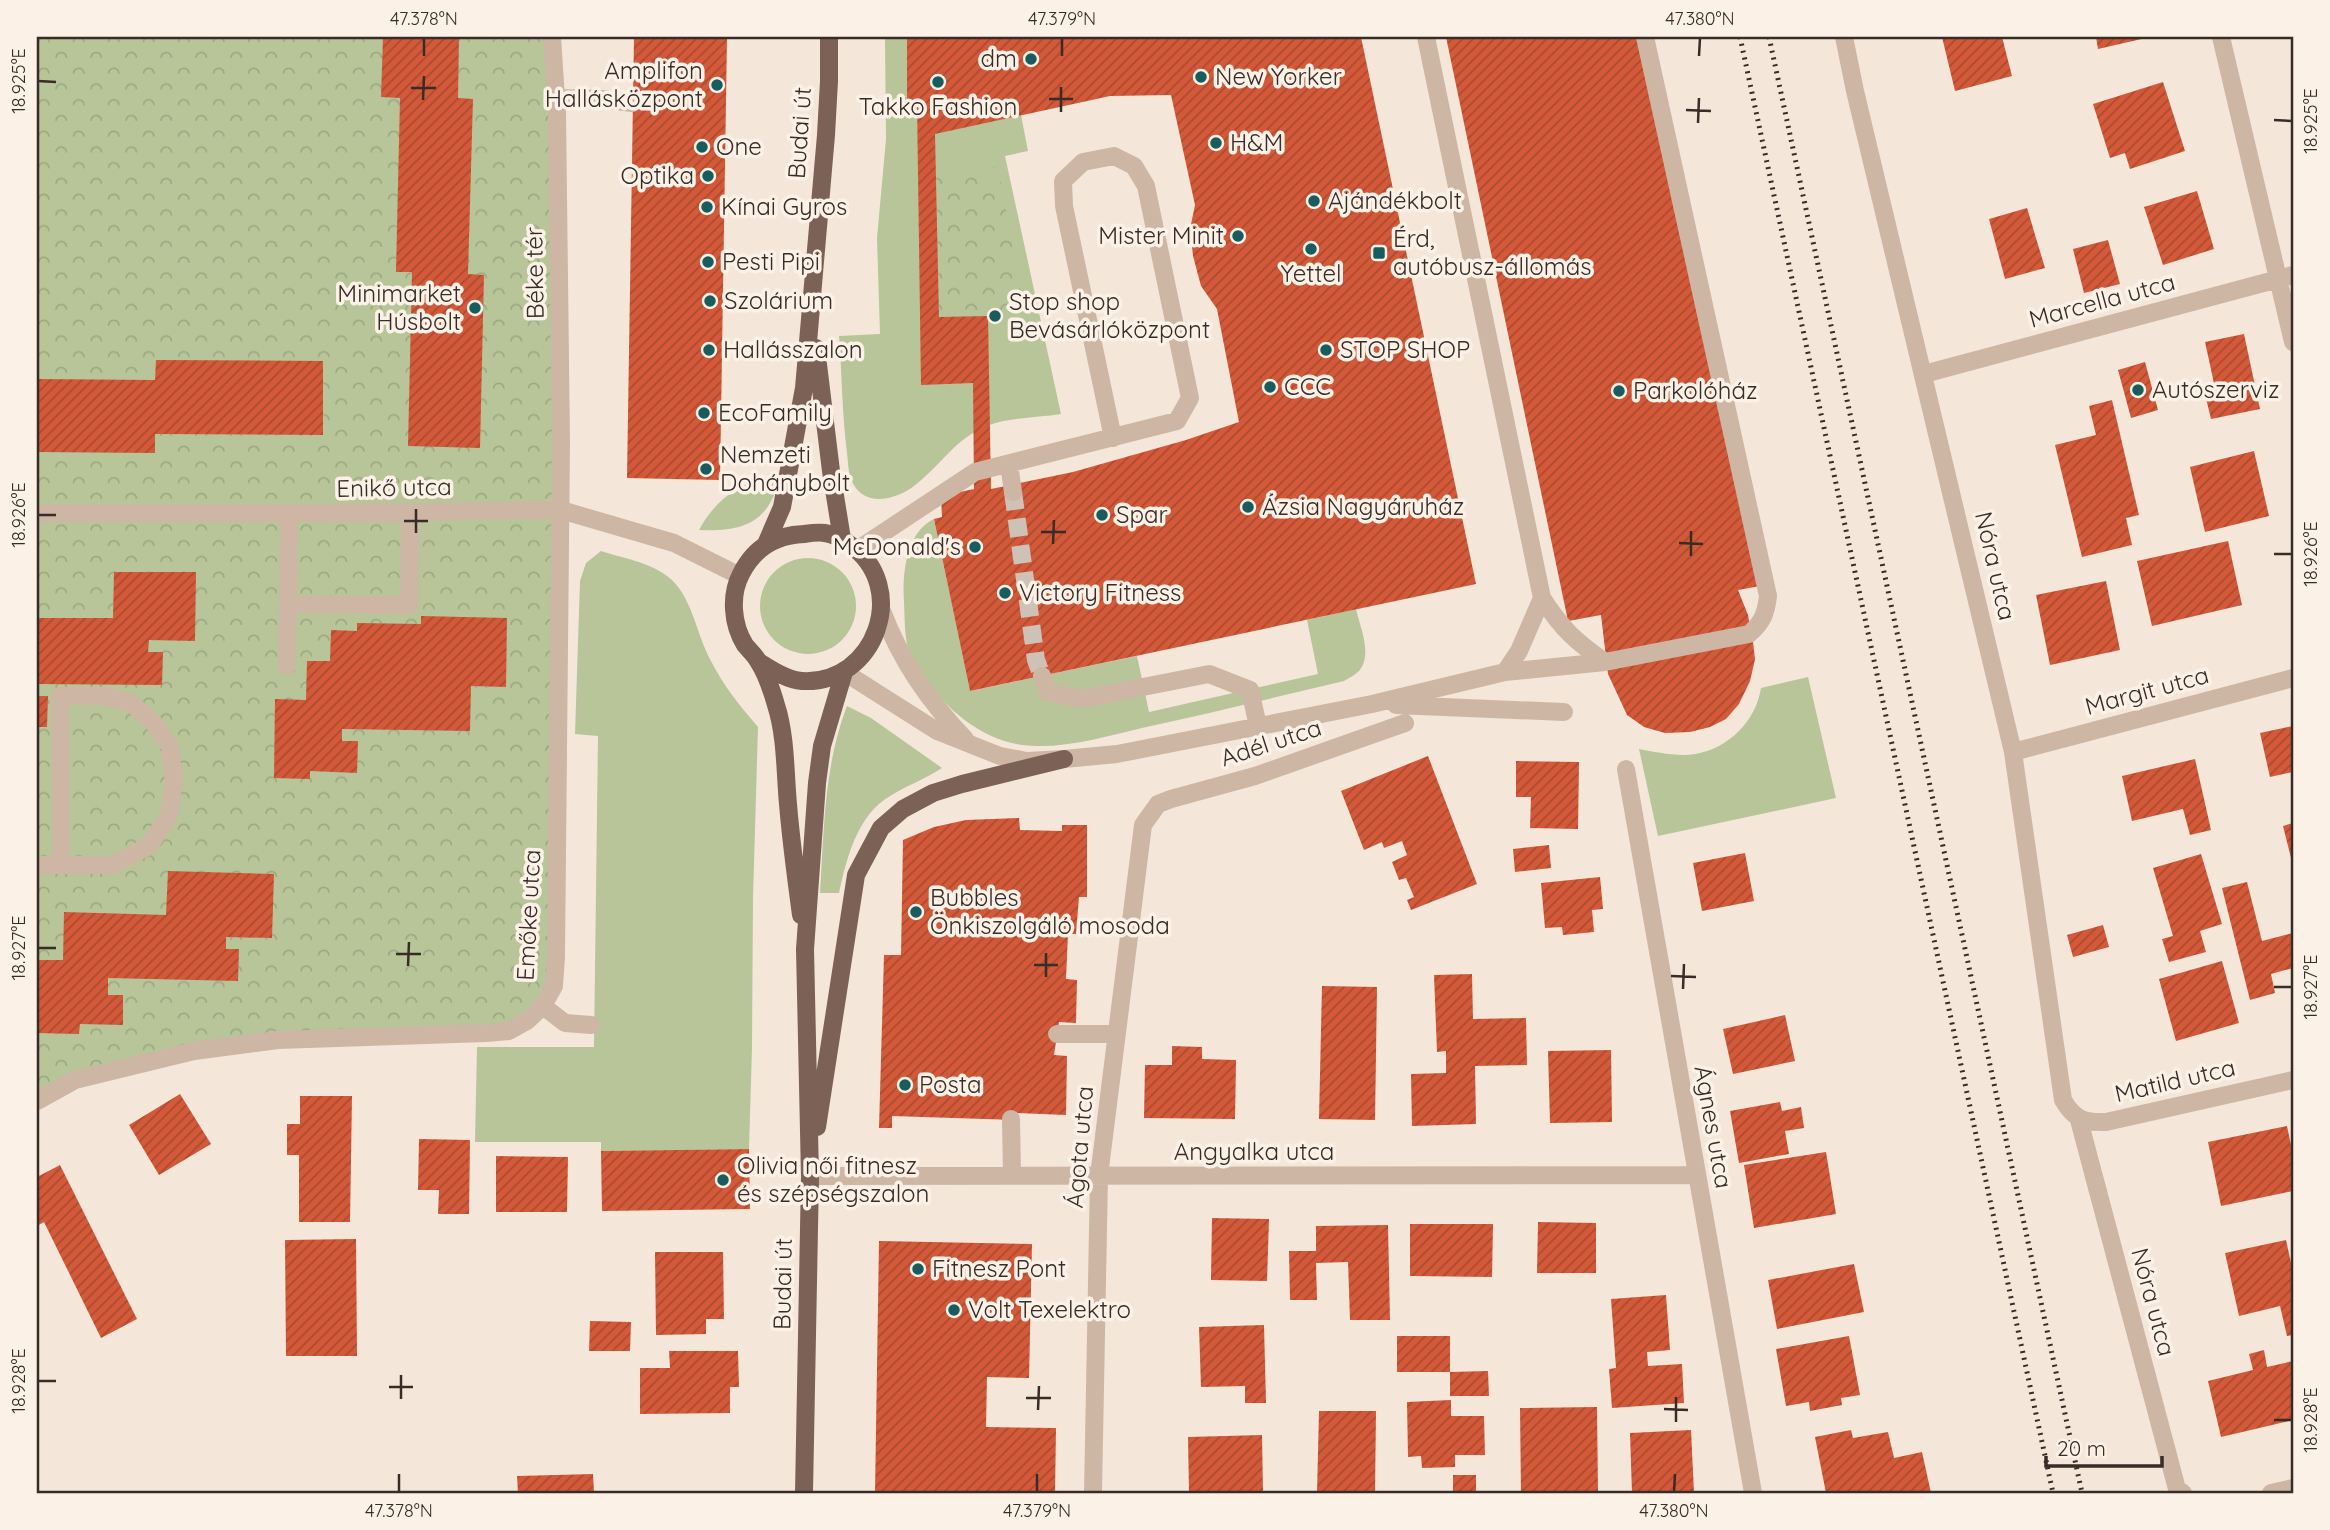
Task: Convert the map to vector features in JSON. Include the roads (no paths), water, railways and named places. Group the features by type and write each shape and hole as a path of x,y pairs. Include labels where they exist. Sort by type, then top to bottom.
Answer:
{"main road":[{"name":"Budai út","path":"805,949 777,706 759,662 744,644 736,622 734,598 740,576 751,558 766,544 782,507 791,468 812,317 829,81 829,37"},
{"name":"Budai út","path":"812,317 842,539"},
{"path":"766,544 786,534 825,533 842,539 858,550 872,567 880,588 882,611"},
{"name":"Budai út","path":"759,662 779,674 800,681 821,680 844,672 865,652 877,633 882,611"},
{"name":"Budai út","path":"804,1493 810,1175 805,949 819,770 831,710 844,672"},
{"path":"810,1175 856,875 881,828 903,809 933,793 1064,759"}],"street":[{"name":"Béke tér","path":"552,37 559,232 561,510"},
{"path":"1426,37 1542,597 1558,623 1577,643 1605,662"},
{"path":"844,672 937,731 1000,756 1027,761 1116,754 1372,704 1505,672 1605,662 1749,635 1759,626 1766,613 1768,596 1645,37"},
{"name":"Nóra utca","path":"1844,37 2013,752 2063,1100 2074,1116 2177,1489 2183,1493"},
{"path":"2221,37 2286,277 2293,341"},
{"path":"556,98 632,103"},
{"path":"858,550 975,472 1112,438 1177,421 1190,398 1146,187 1134,166 1114,156 1083,162 1063,181 1064,206 1112,438"},
{"name":"Marcella utca","path":"1924,374 2286,277"},
{"path":"1009,464 1013,492"},
{"name":"Enikő utca","path":"37,513 561,510 674,543 740,576"},
{"name":"Emőke utca","path":"37,1101 75,1080 194,1051 278,1040 509,1031 527,1021 543,1006 554,986 556,957 561,510"},
{"path":"287,604 409,605 410,512"},
{"path":"287,666 289,513"},
{"path":"1505,672 1520,651 1542,597"},
{"path":"882,611 894,643 936,708 970,744"},
{"path":"1042,676 1048,692 1082,699 1209,674 1250,690 1258,726"},
{"name":"Margit utca","path":"2013,752 2293,678"},
{"path":"37,865 61,865 112,865 149,846 169,815 174,781 170,746 153,722 131,703 105,696 60,696 61,865"},
{"path":"1372,704 1564,712"},
{"name":"Adél utca","path":"1153,809 1171,799 1255,776 1405,723"},
{"name":"Ágnes utca","path":"1626,769 1753,1493"},
{"name":"Ágota utca","path":"1093,1493 1099,1176 1143,825 1153,809"},
{"path":"543,1006 565,1023 591,1025"},
{"path":"1057,1034 1117,1034"},
{"name":"Matild utca","path":"2074,1116 2106,1122 2293,1080"},
{"path":"1011,1119 1012,1176"},
{"name":"Angyalka utca","path":"810,1175 1697,1175"},
{"path":"2271,1493 2293,1488"}],"tunnel":[{"path":"1013,492 1036,660 1042,676"}],"railway":[{"path":"1740,37 2053,1493"},
{"path":"1769,37 2082,1493"}],"place":[{"name":"dm","path":"1031,59"},
{"name":"New Yorker","path":"1201,77"},
{"name":"Takko Fashion","path":"938,82"},
{"name":"Amplifon Hallásközpont","path":"717,85"},
{"name":"H&M","path":"1216,143"},
{"name":"One","path":"702,147"},
{"name":"Optika","path":"708,176"},
{"name":"Ajándékbolt","path":"1314,201"},
{"name":"Kínai Gyros","path":"707,207"},
{"name":"Mister Minit","path":"1238,236"},
{"name":"Yettel","path":"1311,249"},
{"name":"Érd, autóbusz-állomás","path":"1379,253"},
{"name":"Pesti Pipi","path":"708,262"},
{"name":"Szolárium","path":"710,301"},
{"name":"Minimarket Húsbolt","path":"475,308"},
{"name":"Stop shop Bevásárlóközpont","path":"995,316"},
{"name":"Hallásszalon","path":"709,350"},
{"name":"STOP SHOP","path":"1326,350"},
{"name":"CCC","path":"1270,387"},
{"name":"Autószerviz","path":"2138,390"},
{"name":"Parkolóház","path":"1619,391"},
{"name":"EcoFamily","path":"704,413"},
{"name":"Nemzeti Dohánybolt","path":"706,469"},
{"name":"Ázsia Nagyáruház","path":"1248,507"},
{"name":"Spar","path":"1102,515"},
{"name":"McDonald's","path":"975,547"},
{"name":"Victory Fitness","path":"1005,593"},
{"name":"Bubbles Önkiszolgáló mosoda","path":"916,912"},
{"name":"Posta","path":"905,1085"},
{"name":"Olivia női fitnesz és szépségszalon","path":"723,1180"},
{"name":"Fitnesz Pont","path":"918,1269"},
{"name":"Volt Texelektro","path":"954,1310"}]}
